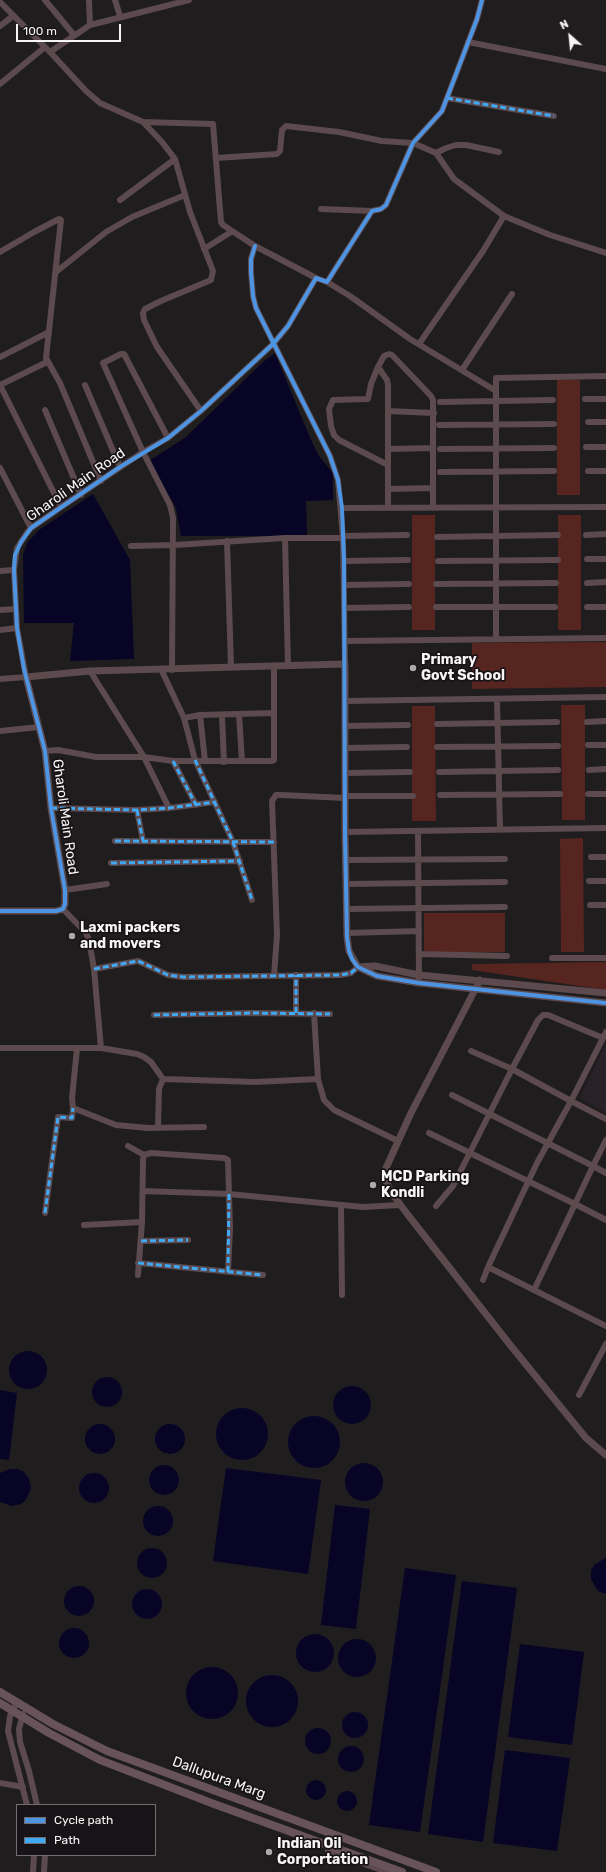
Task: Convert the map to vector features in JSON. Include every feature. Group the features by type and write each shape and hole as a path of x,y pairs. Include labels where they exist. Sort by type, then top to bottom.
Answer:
{"main road":[{"name":"Dallupura Marg","path":"0,1692 53,1724 107,1751 436,1872"},
{"name":"Dallupura Marg","path":"0,1703 21,1717 100,1760 214,1804 329,1844 402,1872"}],"street":[{"path":"45,0 74,35"},
{"path":"89,0 90,25"},
{"path":"115,0 120,16"},
{"path":"50,52 90,25 120,16 189,0"},
{"path":"321,209 372,211 381,209 386,205 413,144 442,111 477,19 482,0"},
{"path":"0,2 96,100 143,122 162,142 175,159 184,195 213,272 211,280 145,309 143,316 157,347 201,411"},
{"path":"0,26 13,16"},
{"path":"468,42 606,69"},
{"path":"0,84 45,47"},
{"path":"447,98 554,116"},
{"path":"143,122 214,125 221,222 231,232 316,278 327,282 350,296 419,344 496,391"},
{"path":"216,158 277,154 280,151 282,130 286,126 339,132 413,144 436,153 454,179 504,216 550,235 606,253"},
{"path":"436,153 456,145 466,145 499,152"},
{"path":"120,200 175,159"},
{"path":"56,272 80,251 113,228 132,217 184,195"},
{"path":"327,282 372,211"},
{"path":"419,344 483,251 504,216"},
{"path":"0,252 60,219 61,220 46,354 47,362 60,383 101,481"},
{"path":"204,249 231,232"},
{"path":"255,246 251,272 253,296 273,344 330,456 338,480 342,508 345,641 345,860 347,933 349,951 358,968"},
{"name":"Gharoli Main Road","path":"63,909 65,890 51,808 45,751 26,677 17,628 14,570 17,548 31,528 120,467 168,438 201,411 273,344 288,326 316,278"},
{"path":"462,370 512,294"},
{"path":"0,357 49,332"},
{"path":"168,438 124,354 103,363 143,452 170,505 174,518 172,670"},
{"path":"388,465 339,440 334,435 331,426 329,409 332,401 368,399 371,384 378,367 384,356 392,355 431,396 434,413 433,508"},
{"path":"47,362 0,385 61,507"},
{"path":"378,367 388,383 388,508"},
{"path":"496,639 496,379 497,377 606,376"},
{"path":"85,385 120,467"},
{"path":"586,399 606,398"},
{"path":"440,402 554,400"},
{"path":"45,410 81,495"},
{"path":"388,411 434,413"},
{"path":"588,422 606,422"},
{"path":"439,425 554,424"},
{"path":"586,447 606,447"},
{"path":"388,449 433,448"},
{"path":"440,449 554,448"},
{"path":"0,468 31,528"},
{"path":"440,472 554,471"},
{"path":"588,471 606,471"},
{"path":"388,489 433,488"},
{"path":"342,508 606,506"},
{"path":"586,535 606,534"},
{"path":"131,546 174,545 227,540 406,535"},
{"path":"437,537 558,535"},
{"path":"284,538 288,666"},
{"path":"227,540 231,667"},
{"path":"587,559 606,559"},
{"path":"344,561 408,560"},
{"path":"438,561 558,560"},
{"path":"0,571 14,570"},
{"path":"587,583 606,582"},
{"path":"436,584 556,583"},
{"path":"344,585 409,584"},
{"path":"344,608 409,607"},
{"path":"436,607 555,607"},
{"path":"587,608 606,607"},
{"path":"0,610 16,609"},
{"path":"0,630 17,628"},
{"path":"345,641 606,638"},
{"path":"0,679 90,671 172,670 345,664"},
{"path":"45,751 58,750 96,757 144,757 173,761 195,760 224,762 274,760 274,666"},
{"path":"161,669 184,718 195,760 233,842 252,900"},
{"path":"90,671 144,757 169,808"},
{"path":"345,701 606,697"},
{"path":"497,699 500,830"},
{"path":"184,718 200,715 274,713"},
{"path":"222,714 224,762"},
{"path":"239,714 242,761"},
{"path":"200,715 205,761"},
{"path":"587,722 606,721"},
{"path":"437,724 557,722"},
{"path":"345,726 408,725"},
{"path":"0,731 39,727"},
{"path":"588,745 606,745"},
{"path":"438,748 558,746"},
{"path":"345,748 407,747"},
{"path":"173,761 196,804"},
{"path":"589,770 606,769"},
{"path":"439,772 558,770"},
{"path":"345,773 410,772"},
{"path":"440,795 560,794"},
{"path":"588,794 606,794"},
{"path":"274,976 277,935 272,801 276,795 345,797 413,796"},
{"path":"51,808 137,810 169,808 215,802"},
{"path":"137,810 143,841"},
{"path":"345,832 606,828"},
{"path":"418,831 419,979"},
{"path":"114,841 274,842"},
{"path":"591,857 606,857"},
{"path":"345,860 504,859"},
{"path":"111,862 240,861"},
{"path":"590,881 606,881"},
{"path":"346,884 505,882"},
{"path":"65,890 107,884"},
{"path":"590,905 606,905"},
{"path":"347,910 505,907"},
{"path":"0,911 56,911 63,909 88,936 94,969 101,1048"},
{"path":"347,933 419,931"},
{"path":"419,954 507,956"},
{"path":"552,958 606,958"},
{"path":"94,969 138,961 176,977 296,976 341,975 351,973 358,968 374,966 419,979 475,989 606,1003"},
{"path":"296,976 296,1013"},
{"path":"419,979 480,980 606,993"},
{"path":"480,980 398,1141 386,1168 386,1181 391,1192 400,1204 506,1340 586,1438 606,1455"},
{"path":"314,1013 318,1079 322,1096 334,1110 398,1141"},
{"path":"154,1015 330,1014"},
{"path":"436,1206 453,1186 471,1152 489,1112 538,1020 543,1015 548,1016 605,1035 529,1182 482,1280"},
{"path":"0,1048 101,1048 137,1054 151,1062 163,1079"},
{"path":"45,1213 58,1117 72,1118 72,1098 77,1049"},
{"path":"471,1051 512,1069 606,1119"},
{"path":"163,1079 255,1082 318,1079"},
{"path":"158,1127 160,1090 163,1079"},
{"path":"452,1095 489,1112 606,1172"},
{"path":"73,1108 116,1125 148,1128 204,1127"},
{"path":"429,1133 471,1152 606,1220"},
{"path":"534,1290 592,1166 606,1140"},
{"path":"128,1146 144,1155 151,1153 224,1158 228,1160 228,1272"},
{"path":"138,1275 142,1222 144,1155"},
{"path":"143,1191 229,1194 363,1207 400,1204"},
{"path":"341,1205 342,1296"},
{"path":"84,1225 142,1222"},
{"path":"141,1241 188,1240"},
{"path":"138,1263 262,1275"},
{"path":"488,1267 606,1326"},
{"path":"579,1394 605,1347"},
{"path":"17,1702 9,1721 8,1732 27,1804"},
{"path":"26,1708 21,1717 19,1730 20,1742 37,1804"},
{"path":"0,1783 23,1787"},
{"path":"329,1844 328,1851 386,1872"},
{"path":"33,1872 34,1856"},
{"path":"44,1872 45,1856"}],"shaded area":[{"path":"557,380 580,380 580,495 557,495"},
{"path":"412,515 435,515 435,630 412,630"},
{"path":"558,515 581,515 581,630 558,630"},
{"path":"606,642 606,687 472,689 472,643"},
{"path":"561,705 585,705 585,820 562,820"},
{"path":"412,706 435,706 436,821 412,821"},
{"path":"583,838 584,952 561,952 560,839"},
{"path":"424,913 505,913 505,952 424,953"},
{"path":"606,962 606,990 472,970 472,964"},
{"path":"606,1044 606,1113 580,1098"}],"water":[{"path":"275,353 311,440 319,456 333,473 333,500 306,501 307,536 181,536 176,508 149,461 186,437 263,362"},
{"path":"93,494 130,560 134,659 70,661 74,623 24,623 23,555 27,543 39,530"},
{"path":"28,1351 38,1354 44,1360 47,1370 44,1380 38,1386 28,1389 18,1386 12,1380 9,1370 12,1360 18,1354"},
{"path":"107,1377 113,1378 121,1386 121,1398 113,1406 107,1407 101,1406 93,1398 92,1392 93,1386 101,1378"},
{"path":"352,1386 362,1389 368,1395 371,1405 368,1415 362,1421 352,1424 342,1421 336,1415 333,1405 336,1395 342,1389"},
{"path":"0,1390 17,1393 9,1460 0,1459"},
{"path":"242,1408 252,1410 260,1416 266,1424 268,1434 266,1444 260,1452 252,1458 242,1460 232,1458 224,1452 218,1444 216,1434 218,1424 224,1416 232,1410"},
{"path":"314,1416 324,1418 332,1424 338,1432 340,1442 338,1452 332,1460 324,1466 314,1468 304,1466 296,1460 290,1452 288,1442 290,1432 296,1424 304,1418"},
{"path":"100,1424 106,1425 114,1433 114,1445 106,1453 100,1454 94,1453 86,1445 85,1439 86,1433 94,1425"},
{"path":"170,1424 176,1425 184,1433 184,1445 176,1453 170,1454 164,1453 156,1445 155,1439 156,1433 164,1425"},
{"path":"364,1463 374,1466 380,1472 383,1482 380,1492 374,1498 364,1501 354,1498 348,1492 345,1482 348,1472 354,1466"},
{"path":"164,1465 170,1466 178,1474 178,1486 170,1494 164,1495 158,1494 150,1486 149,1480 150,1474 158,1466"},
{"path":"226,1468 321,1480 308,1574 213,1561"},
{"path":"10,1469 18,1469 24,1472 29,1479 31,1488 26,1500 21,1504 12,1506 0,1502 0,1473"},
{"path":"94,1473 100,1474 108,1482 108,1494 100,1502 94,1503 88,1502 80,1494 79,1488 80,1482 88,1474"},
{"path":"335,1505 370,1509 356,1629 321,1625"},
{"path":"158,1506 164,1507 172,1515 172,1527 164,1535 158,1536 152,1535 144,1527 143,1521 144,1515 152,1507"},
{"path":"152,1548 158,1549 166,1557 166,1569 158,1577 152,1578 146,1577 138,1569 137,1563 138,1557 146,1549"},
{"path":"606,1558 606,1594 598,1591 591,1579 591,1570 595,1564"},
{"path":"405,1568 456,1575 420,1832 369,1825"},
{"path":"462,1581 517,1588 483,1842 428,1834"},
{"path":"79,1586 85,1587 93,1595 93,1607 85,1615 79,1616 73,1615 65,1607 64,1601 65,1595 73,1587"},
{"path":"147,1589 153,1590 161,1598 161,1610 153,1618 147,1619 141,1618 133,1610 132,1604 133,1598 141,1590"},
{"path":"74,1628 80,1629 88,1637 88,1649 80,1657 74,1658 68,1657 60,1649 59,1643 60,1637 68,1629"},
{"path":"315,1634 325,1637 331,1643 334,1653 331,1663 325,1669 315,1672 305,1669 299,1663 296,1653 299,1643 305,1637"},
{"path":"357,1639 367,1642 373,1648 376,1658 373,1668 367,1674 357,1677 347,1674 341,1668 338,1658 341,1648 347,1642"},
{"path":"520,1644 584,1652 572,1745 508,1737"},
{"path":"212,1667 222,1669 230,1675 236,1683 238,1693 236,1703 230,1711 222,1717 212,1719 202,1717 194,1711 188,1703 186,1693 188,1683 194,1675 202,1669"},
{"path":"272,1675 282,1677 290,1683 296,1691 298,1701 296,1711 290,1719 282,1725 272,1727 262,1725 254,1719 248,1711 246,1701 248,1691 254,1683 262,1677"},
{"path":"355,1712 364,1716 368,1725 364,1734 355,1738 346,1734 342,1725 346,1716"},
{"path":"318,1728 327,1732 331,1741 327,1750 318,1754 309,1750 305,1741 309,1732"},
{"path":"351,1746 360,1750 364,1759 360,1768 351,1772 342,1768 338,1759 342,1750"},
{"path":"505,1750 570,1758 557,1851 493,1843"},
{"path":"316,1780 323,1783 326,1790 323,1797 316,1800 309,1797 306,1790 309,1783"},
{"path":"347,1791 354,1794 357,1801 354,1808 347,1811 340,1808 337,1801 340,1794"}],"marked path":[{"path":"447,98 554,116"},
{"path":"195,760 233,842 252,900"},
{"path":"173,761 196,805"},
{"path":"51,808 137,810 169,808 215,802"},
{"path":"137,810 143,841"},
{"path":"115,841 274,842"},
{"path":"111,863 240,861"},
{"path":"94,969 138,961 168,975 183,977 341,975 351,973 358,967"},
{"path":"296,975 296,1013"},
{"path":"154,1015 250,1013 330,1014"},
{"path":"45,1213 58,1117 72,1118 73,1108"},
{"path":"228,1272 229,1194"},
{"path":"141,1241 188,1240"},
{"path":"138,1263 263,1275"}],"cycle path":[{"path":"0,911 56,911 63,909 65,904 65,890 51,808 45,751 24,669 17,628 14,570 15,555 21,542 31,528 120,467 168,438 201,411 273,344 288,326 316,278 327,282 372,211 381,209 386,205 413,143 442,111 477,19 482,0"},
{"path":"255,246 251,259 251,272 253,296 256,308 330,456 338,480 342,508 344,561 347,937 352,959 358,967 377,976 419,983 606,1003"}],"place":[{"name":"Primary Govt School","path":"413,668"},
{"name":"Laxmi packers and movers","path":"72,936"},
{"name":"MCD Parking Kondli","path":"373,1185"},
{"name":"Indian Oil Corportation","path":"269,1852"}]}
